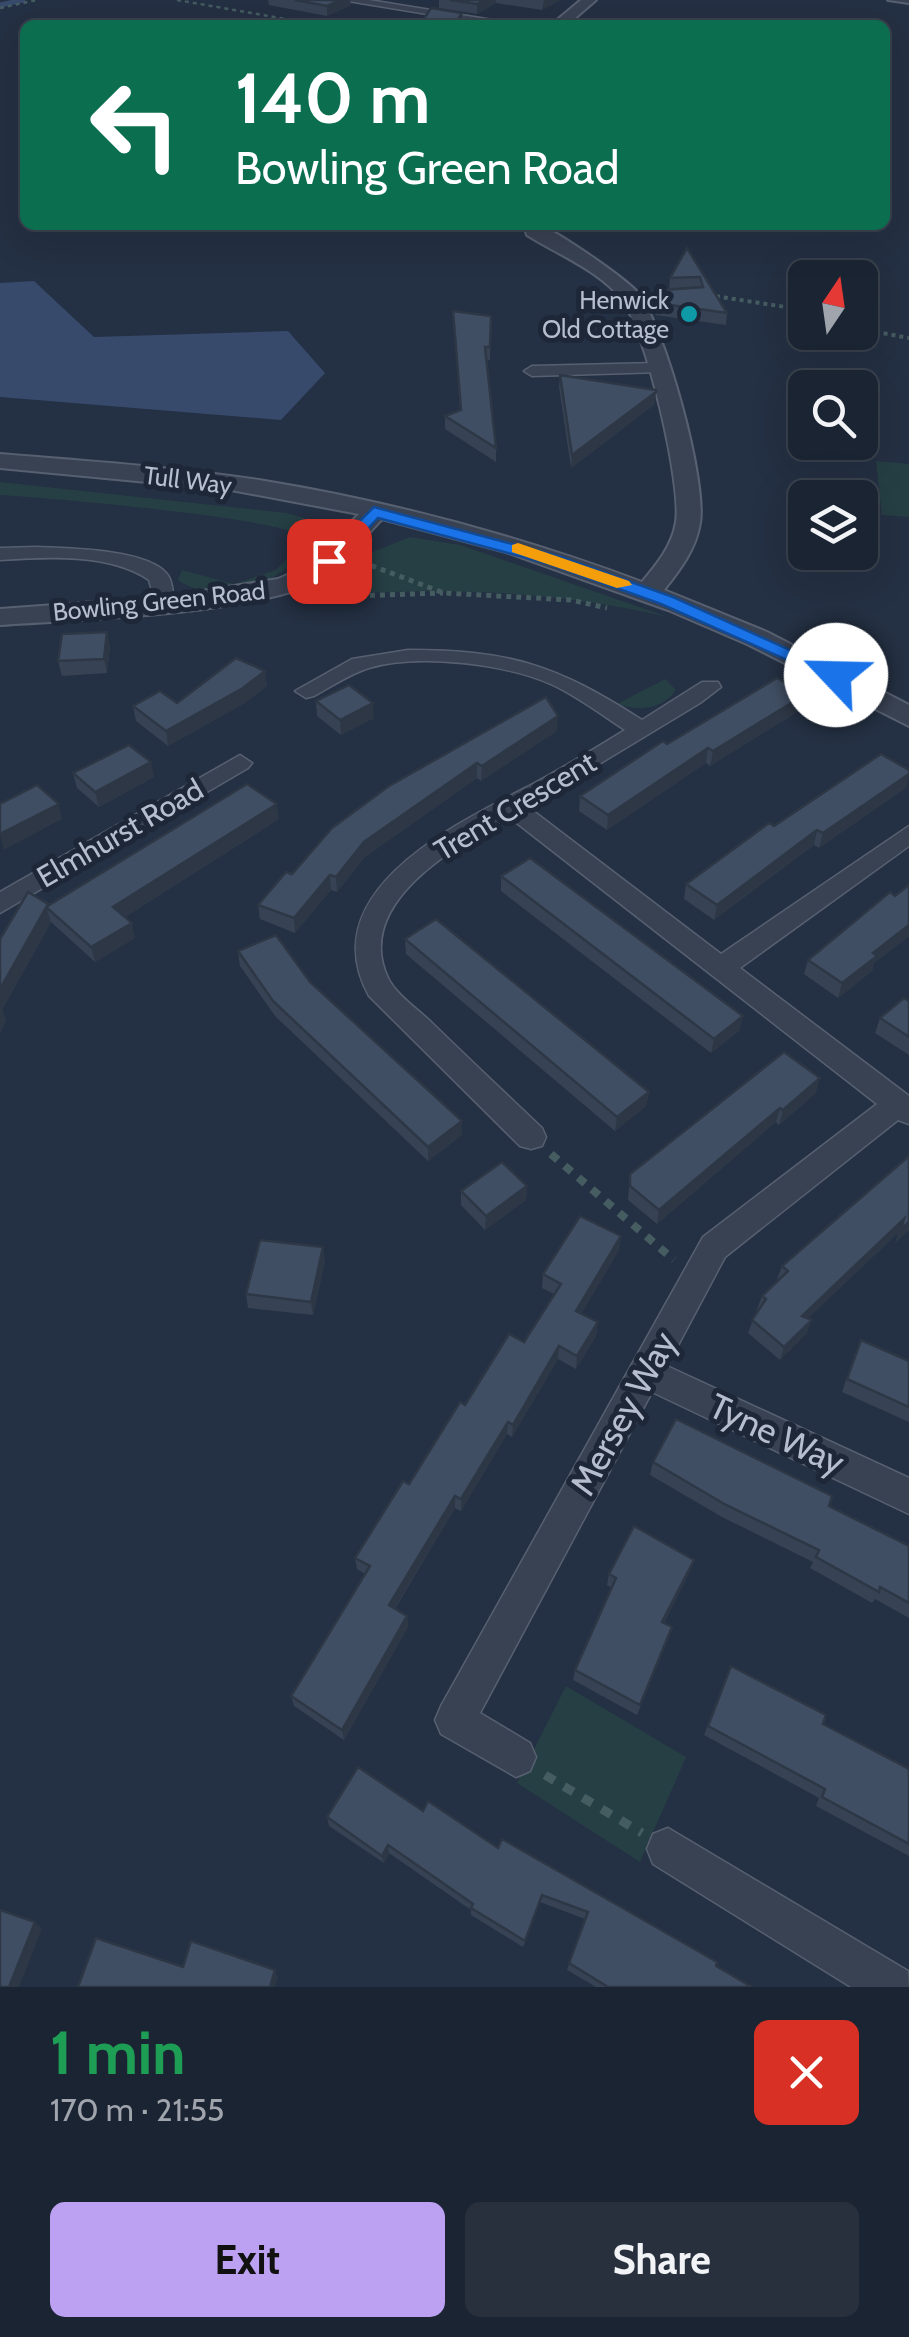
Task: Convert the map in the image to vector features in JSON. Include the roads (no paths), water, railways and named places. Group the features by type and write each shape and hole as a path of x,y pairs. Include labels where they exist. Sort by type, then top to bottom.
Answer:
{"street":[{"path":"347,0 484,20"},
{"path":"564,20 590,0"},
{"path":"534,230 630,296 644,321 681,447 690,513 676,558 647,593"},
{"path":"538,394 529,365 656,368"},
{"name":"Tull Way","path":"0,461 264,488 374,512"},
{"path":"374,512 526,550 647,593 836,675 909,717"},
{"name":"Bowling Green Road","path":"0,617 164,605 284,586 317,571 374,512"},
{"path":"0,554 32,551 140,566 159,577 164,605"},
{"path":"306,692 357,664 392,658 517,664 568,684 642,731"},
{"path":"309,660 335,676"},
{"name":"Trent Crescent","path":"531,1137 379,989 369,968 367,948 379,911 421,862 710,687"},
{"path":"188,763 212,780"},
{"name":"Elmhurst Road","path":"0,904 240,763"},
{"name":"Mersey Way","path":"512,807 904,1108 714,1247 455,1720 516,1757"},
{"path":"723,966 909,834"},
{"name":"Tyne Way","path":"645,1372 909,1496"},
{"path":"668,1849 892,1987"}],"lane":[{"path":"891,0 909,1"},
{"path":"630,296 696,294"}],"water":[{"path":"34,281 94,337 288,331 325,373 281,420 0,397 0,283"}],"waterway":[{"path":"0,5 23,0"}],"place":[{"name":"Henwick Old Cottage","path":"689,314"}]}
